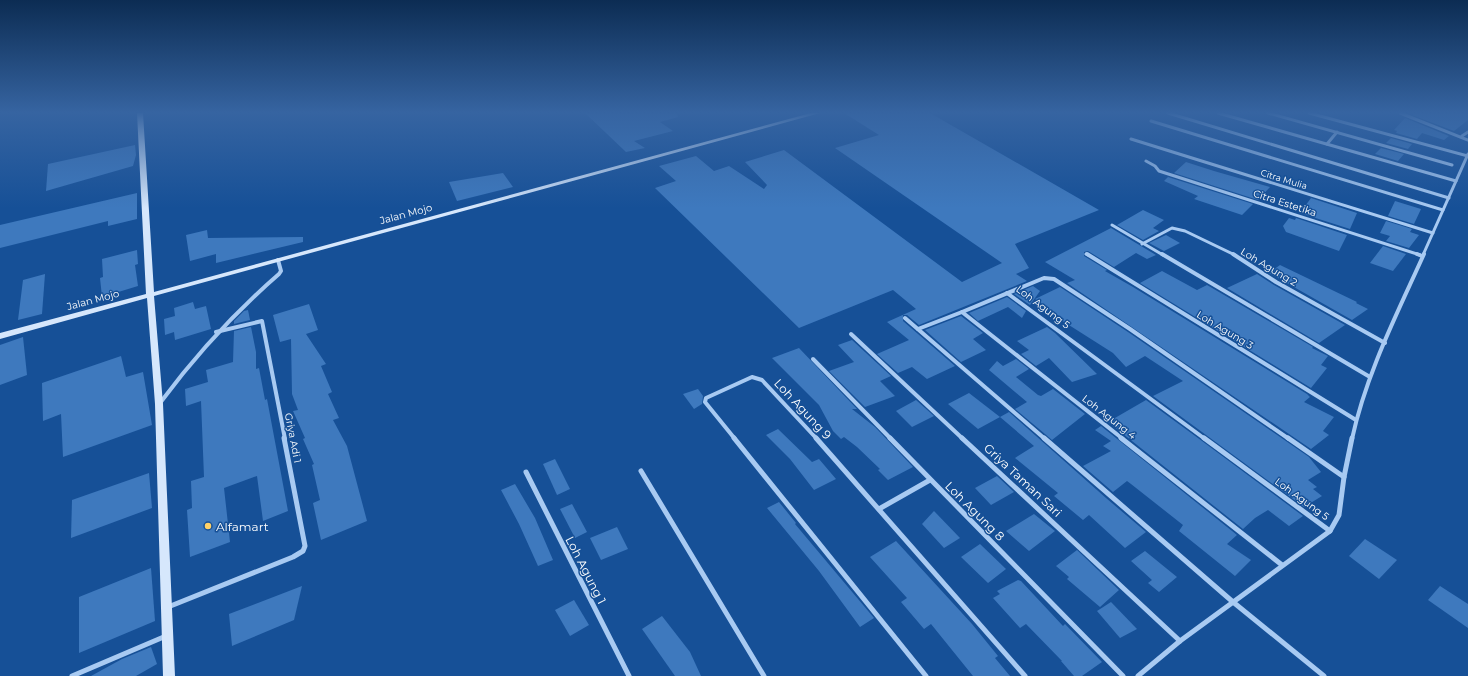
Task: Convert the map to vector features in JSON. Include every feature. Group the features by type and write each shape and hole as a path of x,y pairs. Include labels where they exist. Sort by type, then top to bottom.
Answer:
{"street":[{"path":"142,145 150,295 159,404 169,676"},
{"name":"Jalan Mojo","path":"0,336 702,145"},
{"name":"Citra Mulia","path":"1149,145 1433,232"},
{"path":"1228,145 1443,210"},
{"path":"1272,145 1449,198"},
{"path":"1329,145 1456,181"},
{"path":"1381,145 1452,165"},
{"path":"1138,676 1180,641 1330,531 1339,515 1344,477 1356,420 1370,377 1422,256 1468,155 1428,145"},
{"name":"Citra Estetika","path":"1146,161 1155,166 1159,171 1422,256"},
{"path":"1112,225 1370,377"},
{"name":"Loh Agung 2","path":"1142,244 1172,228 1185,231 1241,258 1276,282 1385,343"},
{"name":"Loh Agung 3","path":"1086,254 1356,420"},
{"path":"159,404 188,364 216,332 279,274 281,268 278,261"},
{"name":"Loh Agung 5","path":"1007,293 1044,278 1054,279 1130,329 1344,477"},
{"path":"918,329 1007,293"},
{"name":"Loh Agung 5","path":"1007,293 1330,531"},
{"name":"Loh Agung 4","path":"962,312 1282,565"},
{"path":"905,318 1233,602 1324,676"},
{"name":"Griya Adi 1","path":"167,607 292,557 303,551 305,546 262,321 256,321 216,332"},
{"name":"Griya Taman Sari","path":"851,334 1180,641"},
{"name":"Loh Agung 8","path":"813,359 1123,676"},
{"name":"Loh Agung 9","path":"926,676 705,402 706,398 752,377 759,378 820,442 1025,676"},
{"name":"Loh Agung 1","path":"526,472 629,676"},
{"path":"641,472 764,676"},
{"path":"879,509 930,480"},
{"path":"72,676 167,635"}],"building":[{"path":"135,145 136,155 133,166 46,191 48,164"},
{"path":"618,145 640,145 645,148 626,152"},
{"path":"847,145 985,145 1099,210 1015,244 1029,268 1016,274 1027,281 919,325 907,315 903,315 903,321 955,366 927,379 912,367 898,373 877,354 909,340 887,322 916,309 893,290 799,328 655,188 676,181 659,166 696,156 714,171 729,166 764,189 767,185 745,162 784,150 962,282 1002,263 835,148"},
{"path":"1392,145 1412,145 1408,149"},
{"path":"1381,148 1404,154 1398,161 1375,154"},
{"path":"1186,162 1270,187 1258,200 1174,173"},
{"path":"503,173 513,187 457,201 449,182"},
{"path":"1168,177 1253,204 1242,215 1194,199 1198,196 1164,181"},
{"path":"137,193 137,219 108,226 108,221 0,248 0,225"},
{"path":"1311,198 1357,213 1350,229 1300,213"},
{"path":"1395,201 1421,209 1414,224 1388,216"},
{"path":"1143,210 1164,220 1153,228 1159,231 1143,240 1117,225"},
{"path":"1289,218 1295,220 1296,218 1347,235 1339,251 1286,232 1283,226"},
{"path":"1386,221 1412,229 1410,232 1419,235 1409,248 1386,241 1390,236 1380,233"},
{"path":"1111,228 1156,255 1147,259 1136,253 1114,267 1088,251 1084,252 1084,256 1107,270 1105,271 1307,394 1310,397 1304,402 1334,417 1323,431 1329,435 1311,449 1067,283 1075,280 1045,262"},
{"path":"207,230 208,238 303,237 303,242 216,263 216,254 190,261 186,235"},
{"path":"1166,235 1180,243 1164,251 1149,243"},
{"path":"1383,246 1406,254 1393,271 1370,263"},
{"path":"137,250 138,264 135,265 138,286 102,297 100,278 103,277 102,259"},
{"path":"1280,265 1357,302 1356,303 1368,309 1352,320 1269,273"},
{"path":"1162,271 1197,290 1207,285 1313,347 1312,348 1328,356 1321,365 1327,368 1311,388 1140,283"},
{"path":"45,274 42,314 18,320 23,280"},
{"path":"1257,274 1345,325 1319,343 1227,288"},
{"path":"1033,286 1040,291 1030,305 1014,294"},
{"path":"1060,287 1309,457 1321,472 1308,480 1317,487 1313,489 1322,496 1304,507 1153,396 1183,381 1145,356 1126,367 1113,353 1061,320 1063,319 1035,299"},
{"path":"1007,297 1026,311 1022,318 1008,307 978,321 969,313"},
{"path":"193,302 195,309 206,306 211,329 175,340 174,332 165,335 164,319 175,316 174,308"},
{"path":"309,304 318,330 306,334 326,364 321,366 332,392 328,394 339,418 333,420 347,446 367,521 321,540 313,503 320,500 312,465 314,464 303,439 305,438 293,411 298,410 292,394 291,339 280,342 273,315"},
{"path":"248,310 250,320 234,324 234,321 244,311"},
{"path":"961,316 983,333 973,339 986,350 961,362 925,330"},
{"path":"251,327 256,352 256,369 259,368 265,400 267,399 288,511 263,521 257,476 224,488 230,542 190,557 187,510 192,508 191,481 204,477 201,401 186,406 185,389 208,382 206,370 233,362 234,331"},
{"path":"1047,327 1097,374 1072,382 1049,358 1036,366 1021,354 1029,350 1017,341"},
{"path":"23,337 27,375 0,385 0,345"},
{"path":"852,340 891,376 880,381 895,396 865,407 829,371 854,362 838,345"},
{"path":"799,348 857,409 852,409 875,427 913,467 888,480 878,470 880,469 857,447 844,437 841,439 833,431 819,405 772,358"},
{"path":"121,356 126,377 143,372 152,425 63,457 61,414 43,421 42,383"},
{"path":"1016,359 1029,369 1016,377 1038,395 1041,396 1053,389 1085,414 1052,440 1015,409 1027,402 989,370 997,361 1003,366"},
{"path":"698,389 703,396 702,404 694,409 683,394"},
{"path":"969,393 1000,417 978,429 948,404"},
{"path":"916,400 934,416 912,427 896,411"},
{"path":"1146,400 1303,516 1289,526 1268,510 1255,518 1243,529 1108,422"},
{"path":"1009,412 1146,532 1125,548 1089,515 1083,520 1054,496 1058,493 1015,458 1034,446 1000,417"},
{"path":"1101,426 1237,535 1227,544 1251,560 1235,576 1179,531 1183,525 1127,481 1113,492 1083,466 1111,451 1103,446 1111,441 1095,430"},
{"path":"778,429 812,462 819,459 836,479 814,490 790,459 766,435"},
{"path":"555,459 570,489 557,495 543,464"},
{"path":"149,473 152,508 71,538 72,500"},
{"path":"997,476 1014,492 991,505 975,488"},
{"path":"515,484 535,518 553,560 538,566 519,524 501,490"},
{"path":"779,502 796,523 795,524 874,618 860,627 819,571 767,508"},
{"path":"572,504 587,532 575,538 560,509"},
{"path":"934,511 960,538 944,548 922,524"},
{"path":"1034,514 1055,531 1029,551 1006,531"},
{"path":"617,527 628,549 601,560 590,538"},
{"path":"1365,539 1397,560 1379,579 1349,556"},
{"path":"896,541 972,624 998,656 995,658 1010,676 973,676 931,624 924,629 901,602 907,598 870,557"},
{"path":"980,544 1006,569 988,583 961,557"},
{"path":"1077,550 1119,590 1100,607 1067,579 1069,577 1056,566"},
{"path":"1145,551 1177,577 1159,592 1148,583 1152,580 1131,561"},
{"path":"151,568 155,621 79,653 79,597"},
{"path":"1018,580 1021,581 1063,626 1065,624 1102,662 1082,676 1074,676 1062,661 1026,624 1020,628 993,598 1000,594 997,591"},
{"path":"302,586 294,620 232,646 229,614"},
{"path":"1440,586 1468,604 1468,628 1428,600"},
{"path":"574,600 589,625 570,636 555,610"},
{"path":"1111,602 1137,629 1120,638 1097,611"},
{"path":"662,616 690,652 701,676 675,676 642,629"},
{"path":"151,647 157,664 136,676 91,676 122,659"}],"place":[{"name":"Alfamart","path":"208,526"}]}
